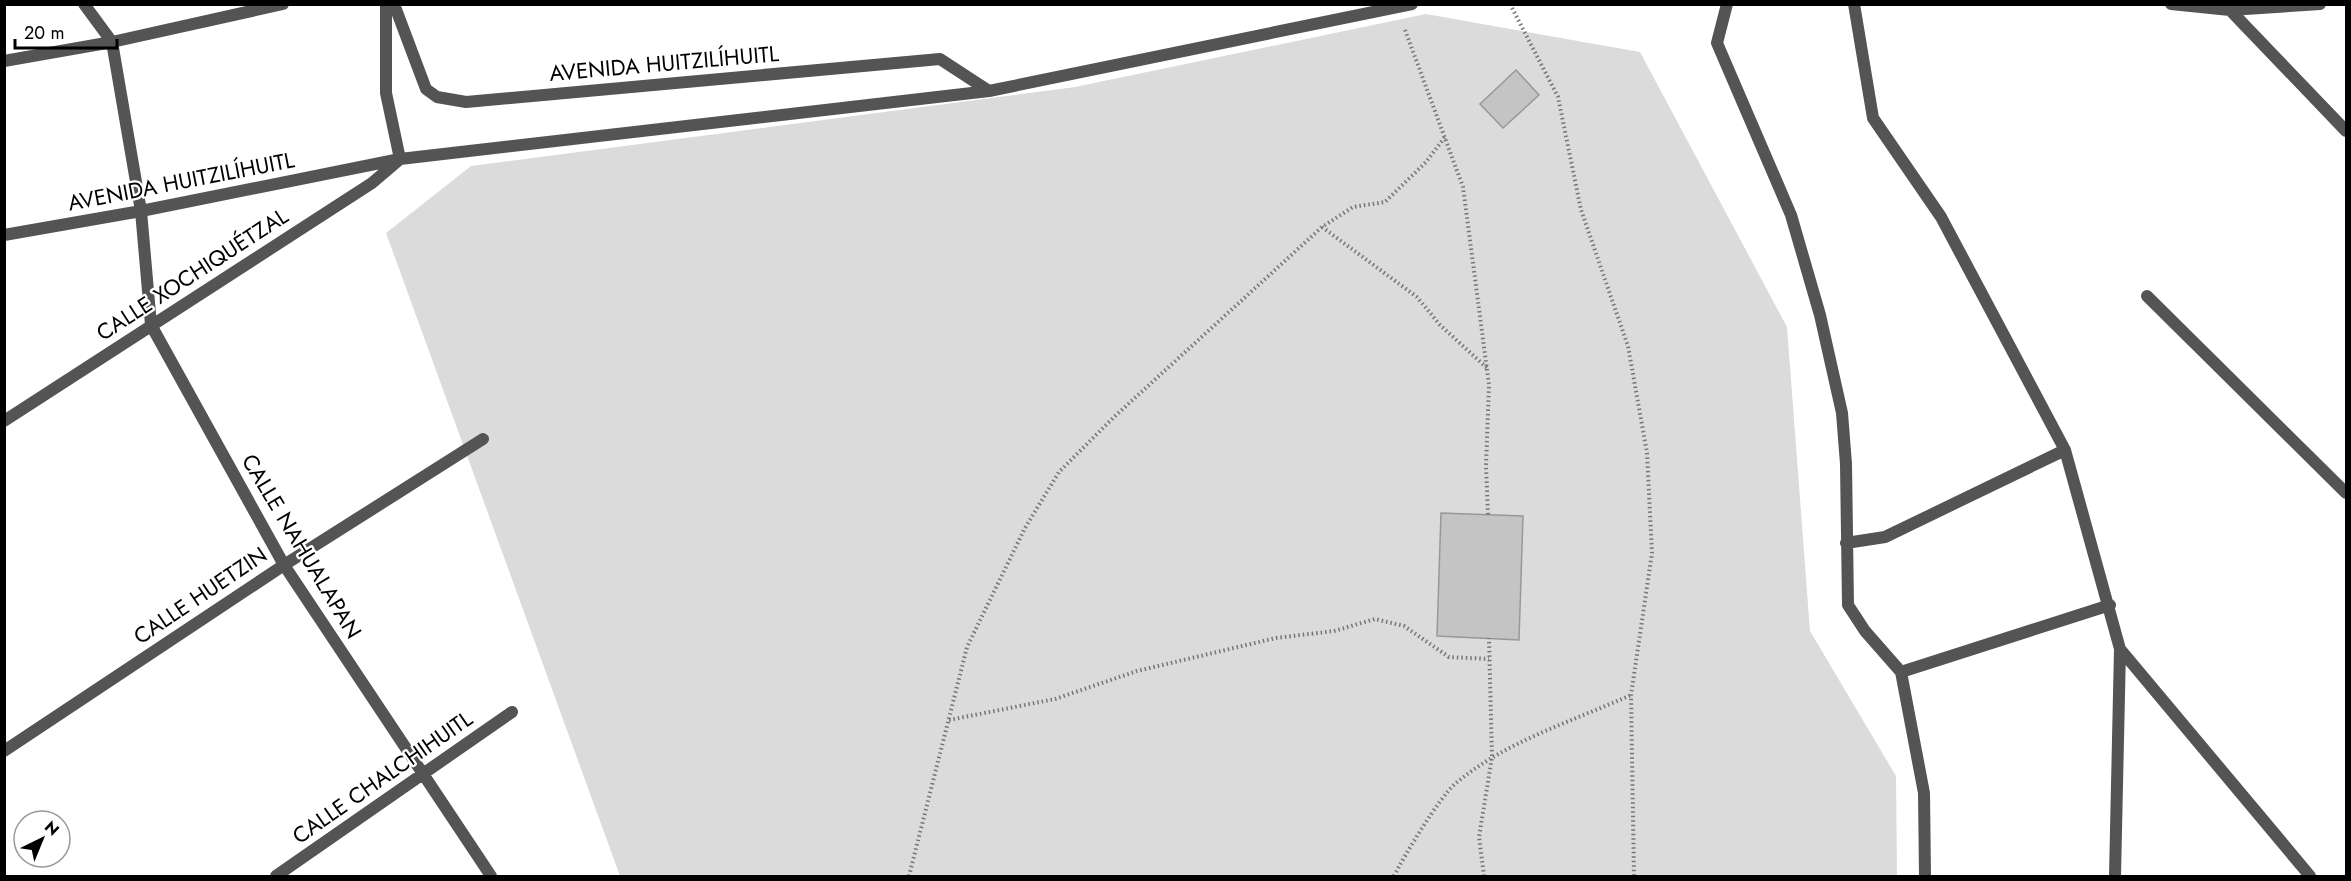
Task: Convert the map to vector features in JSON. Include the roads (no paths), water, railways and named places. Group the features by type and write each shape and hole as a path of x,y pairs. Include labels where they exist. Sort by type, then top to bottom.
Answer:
{"street":[{"path":"84,4 112,42"},
{"path":"4,61 112,42 283,4"},
{"path":"386,4 386,93 400,159"},
{"name":"AVENIDA HUITZILÍHUITL","path":"394,4 426,89 437,97 466,102 940,59 989,91"},
{"name":"AVENIDA HUITZILÍHUITL","path":"4,234 141,212 400,159 989,91 1412,4"},
{"path":"1727,4 1717,43 1791,215 1820,315 1839,402 1846,464 1848,604 1865,631 1900,672 1924,793 1925,876"},
{"path":"1854,4 1873,118 1941,217 2065,450 2120,649 2115,876"},
{"path":"2171,4 2230,10 2320,4"},
{"path":"2230,10 2346,131"},
{"name":"CALLE NAHUALAPAN","path":"112,42 141,212 151,325 284,565 421,774 492,876"},
{"name":"CALLE XOCHIQUÉTZAL","path":"4,421 372,183 400,159"},
{"path":"2147,296 2346,493"},
{"name":"CALLE HUETZIN","path":"4,751 284,565 483,439"},
{"path":"1846,543 1885,537 2065,450"},
{"path":"1900,672 2109,604"},
{"path":"2120,649 2310,876"},
{"name":"CALLE CHALCHIHUITL","path":"276,876 512,712"}]}
